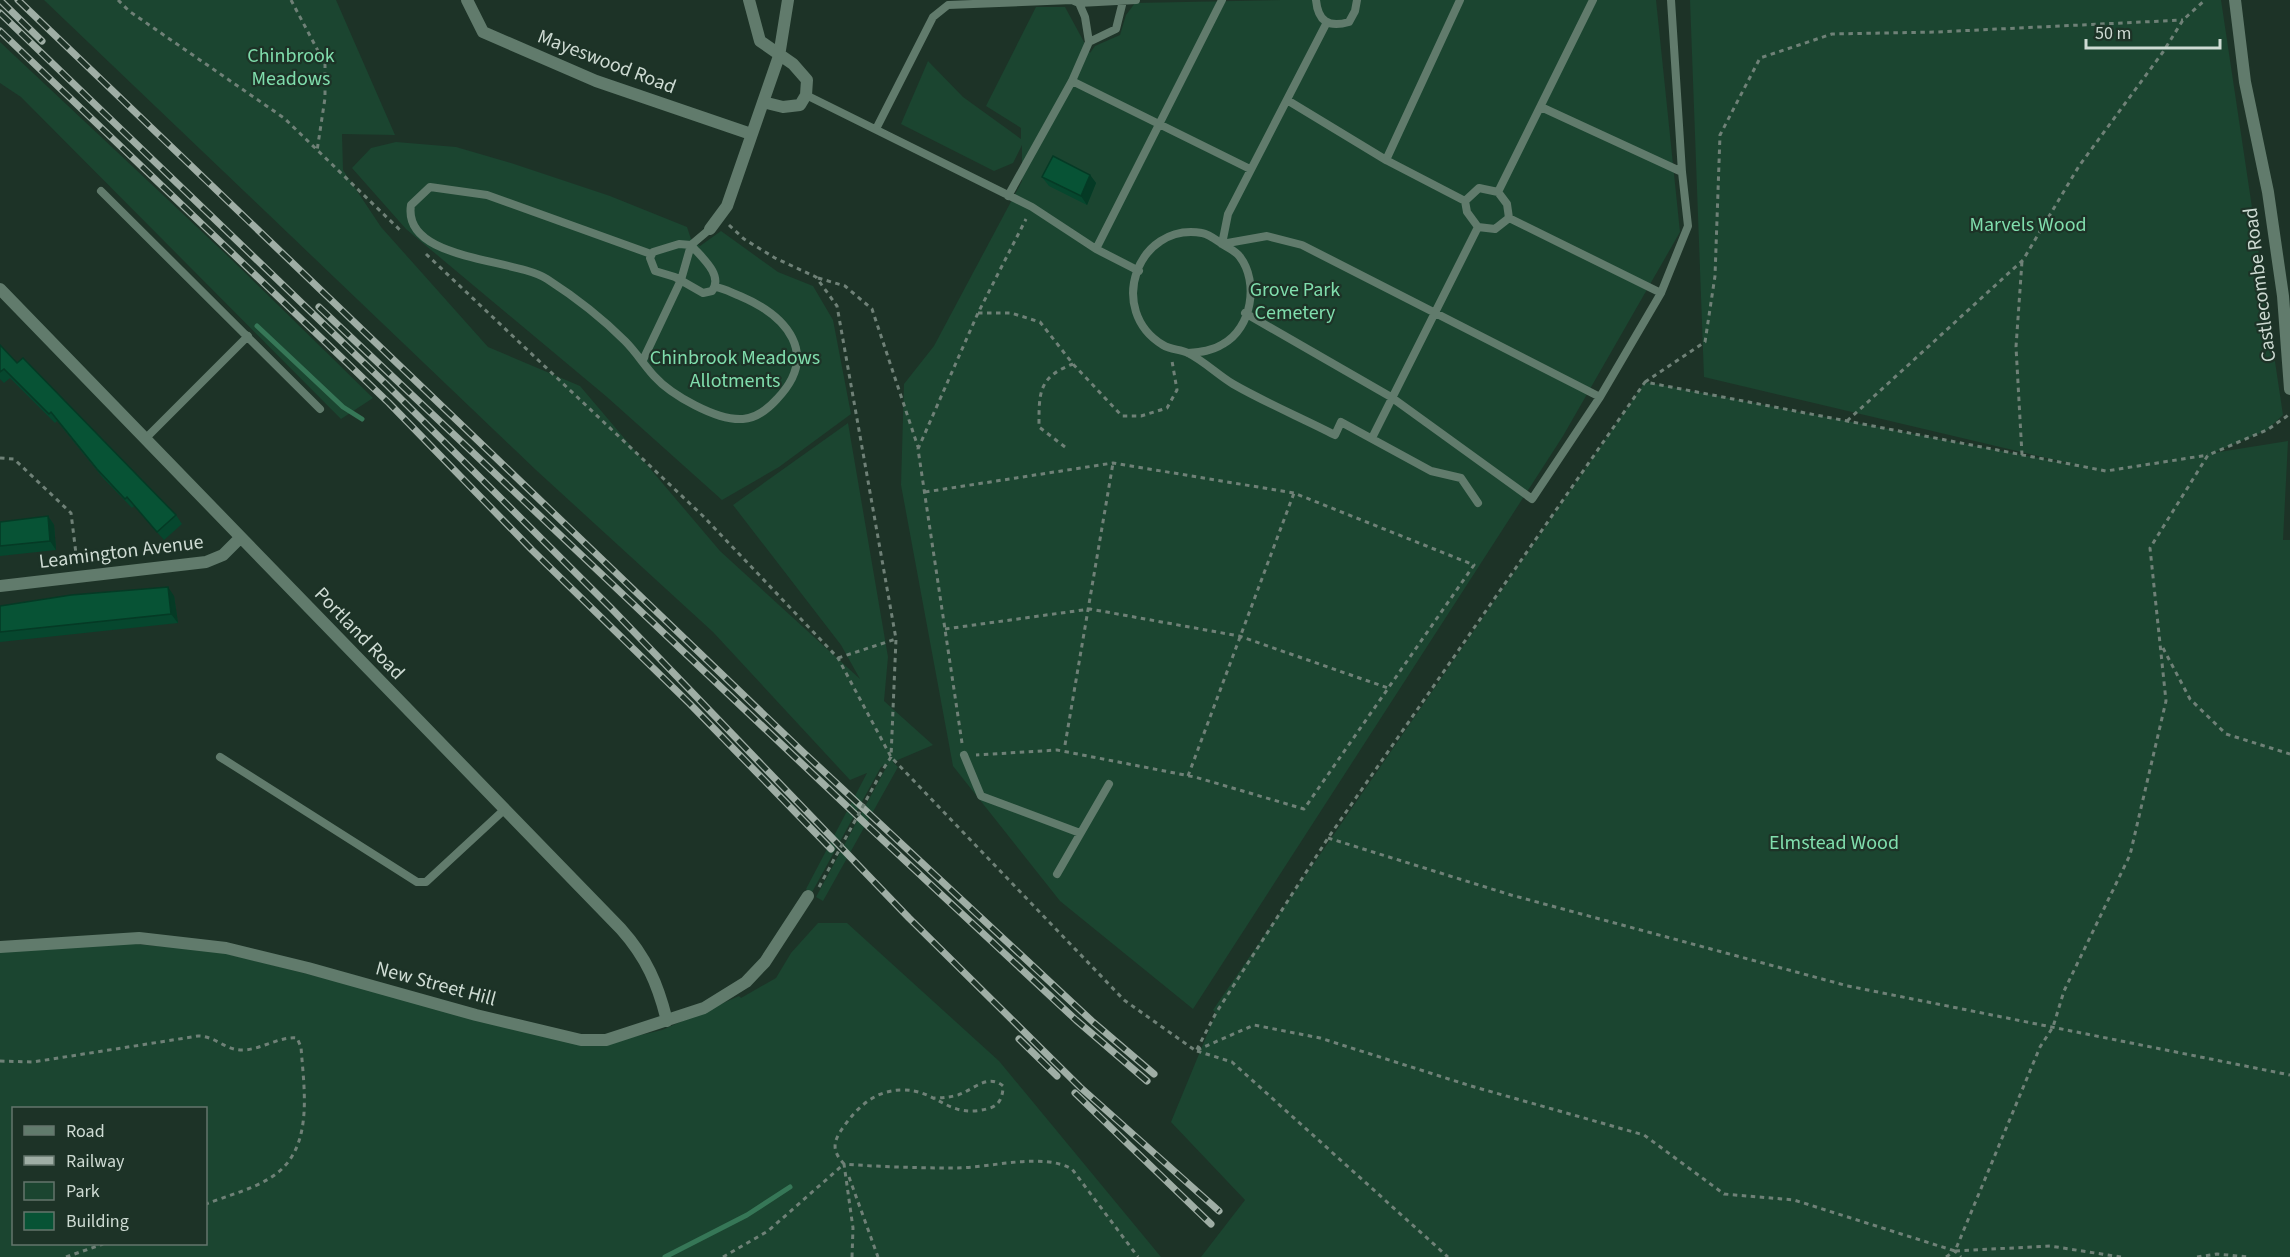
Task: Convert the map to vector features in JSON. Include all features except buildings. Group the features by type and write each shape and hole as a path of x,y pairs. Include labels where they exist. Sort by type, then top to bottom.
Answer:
{"street":[{"name":"Mayeswood Road","path":"467,0 483,32 596,81 751,134"},
{"path":"749,0 760,41 802,72 807,80 804,102 795,107 783,107 763,102"},
{"path":"710,229 727,206 779,56 788,0"},
{"name":"Castlecombe Road","path":"2235,0 2245,82 2268,192 2283,296 2290,389"},
{"name":"Portland Road","path":"0,289 642,952 661,996 667,1021"},
{"name":"Leamington Avenue","path":"0,586 206,562 224,555 240,538"},
{"name":"New Street Hill","path":"0,947 139,938 226,948 581,1040 606,1040 704,1008 746,982 765,962 808,896"}],"lane":[{"path":"876,129 933,17 948,5 1023,0 1072,0 1079,3 1136,0"},
{"path":"1096,249 1222,0"},
{"path":"1316,0 1320,19 1326,24 1338,26 1349,22 1355,11 1357,0"},
{"path":"1386,160 1460,0"},
{"path":"1498,192 1593,0"},
{"path":"1245,313 1391,397 1532,499 1600,397 1661,293 1688,226 1682,172 1671,0"},
{"path":"1089,42 1116,29 1124,1"},
{"path":"1008,196 1072,81 1089,42 1085,17 1079,3"},
{"path":"1222,244 1228,214 1326,24"},
{"path":"1072,81 1250,170"},
{"path":"806,95 1032,207 1096,249 1139,271"},
{"path":"1287,100 1386,160 1465,201"},
{"path":"1541,107 1682,172"},
{"path":"651,254 650,263 655,272 681,280 703,293 712,291 715,287 714,274 708,263 692,245 679,244 651,254 472,191 430,187 411,205 416,229 429,242 448,251 525,269 545,278 575,298 612,328 667,387 718,415 742,419 760,413 771,406 795,376 795,346 792,335 770,310 715,287"},
{"path":"1465,201 1479,188 1498,192 1507,204 1509,218"},
{"path":"101,191 320,409"},
{"path":"1465,201 1467,212 1478,227 1495,229 1509,218"},
{"path":"1509,218 1661,293"},
{"path":"1372,438 1478,227"},
{"path":"643,360 681,280 692,245 710,229"},
{"path":"1183,233 1204,233 1239,255 1249,273 1252,294 1239,331 1224,344 1207,351 1188,353 1169,349 1153,339 1140,325 1133,307 1131,288 1139,271 1147,252 1163,239 1183,233"},
{"path":"1222,244 1267,236 1302,245 1600,397"},
{"path":"146,438 248,336"},
{"path":"1188,353 1233,384 1335,435 1341,422 1431,471 1461,478 1478,502"},
{"path":"964,756 981,796 1080,833"},
{"path":"220,757 417,882 426,882 505,809"},
{"path":"1057,874 1109,784"}],"path":[{"path":"118,0 129,11 284,118 402,232"},
{"path":"291,0 326,64 326,98 316,151"},
{"path":"1847,421 2022,260 2079,166 2163,52 2183,20 2205,0"},
{"path":"1196,1051 1216,1013 1328,838 1645,382 1705,342 1714,276 1720,135 1760,58 1832,34 2039,28 2183,20"},
{"path":"918,449 978,313 1032,207"},
{"path":"719,218 752,244 816,278 845,286 872,309 918,449 924,492 964,756 1056,750 1188,776 1304,809 1474,565 1294,493 1113,463 924,492"},
{"path":"420,248 703,516 838,658 891,757 1124,1000 1196,1051 1232,1062 1448,1257"},
{"path":"2022,260 2016,346 2022,455"},
{"path":"816,278 837,306 896,639 891,757 819,887"},
{"path":"978,313 1011,313 1040,322 1073,364 1122,416 1141,416 1167,408 1177,390 1169,349"},
{"path":"1065,447 1039,427 1039,400 1044,381 1056,370 1073,364"},
{"path":"1645,382 2106,471 2208,455 2266,430 2290,414"},
{"path":"1946,1257 1955,1251 2040,1047 2053,1028 2064,991 2130,855 2166,701 2150,549 2208,455"},
{"path":"0,458 14,459 71,513 79,576"},
{"path":"1065,745 1090,609 1113,463"},
{"path":"1188,776 1294,493"},
{"path":"945,628 1090,609 1239,636 1388,688"},
{"path":"838,658 896,639"},
{"path":"2162,647 2190,699 2226,734 2290,754"},
{"path":"1328,838 1511,895 1848,986 2290,1075"},
{"path":"1196,1051 1254,1025 1320,1038 1471,1086 1644,1135 1724,1194 1794,1200 1955,1251 2050,1246 2121,1257"},
{"path":"0,1061 33,1062 198,1036 212,1037 230,1048 243,1050 297,1038 301,1047 304,1117 292,1158 270,1179 207,1204"},
{"path":"852,1257 853,1228 846,1172 844,1164 836,1153 835,1140 857,1109 866,1102 888,1092 902,1090 934,1098 960,1111 978,1112 995,1106 1000,1100 1003,1086 993,1081 982,1082 962,1094 934,1098"},
{"path":"723,1257 768,1231 844,1164 960,1168 1013,1163 1064,1164 1079,1175 1138,1257"},
{"path":"846,1172 863,1211 878,1257"},
{"path":"66,1257 100,1245"},
{"path":"1955,1251 1961,1257"},
{"path":"2198,1257 2217,1254 2249,1257"}],"green space":[{"name":"Chinbrook Meadows","path":"44,0 336,0 395,135 342,134 343,170 381,227 488,347 580,386 720,551 860,679 841,645 733,505 848,423 888,657 884,701 933,745 893,762 898,767 823,901 816,897 888,764 881,767 811,894 806,889 867,773 850,780 713,632 536,470"},
{"name":"Grove Park Cemetery","path":"1282,0 1656,0 1680,232 1563,436 1193,1009 1060,901 953,766 901,485 904,384 934,346 1022,181 1022,145 1013,163 994,171 901,124 928,61 963,97 1021,139 1021,128 986,106 1036,7 1065,7 1090,53 1095,46 1120,35 1126,15 1135,3"},
{"name":"Elmstead Wood","path":"1690,0 2221,0 2283,415 2267,430 2213,453 2288,441 2283,540 2290,540 2290,1257 1201,1257 1245,1200 1171,1122 1216,1013 1213,1010 1645,382 2085,467 1704,377"},
{"path":"0,42 231,259 373,398 341,419 21,97 0,83"},
{"name":"Chinbrook Meadows Allotments","path":"396,142 456,147 610,196 687,227 691,239 700,246 721,231 778,272 813,286 833,320 851,414 779,467 722,500 607,397 406,229 352,168 371,148"},
{"path":"818,923 847,923 999,1061 1161,1257 0,1257 0,951 123,943 216,951 594,1046 662,1030 739,996 741,998 776,978 791,953"}],"waterway":[{"path":"257,326 343,407 362,419"},
{"path":"665,1257 747,1215 790,1187"}],"railway":[{"path":"0,0 42,41"},
{"path":"18,0 804,753 1093,1022 1154,1074"},
{"path":"0,13 386,384 611,608 909,918 1080,1087 1219,1211"},
{"path":"0,31 389,403 532,550 690,704 831,849"},
{"path":"319,307 871,829 1076,1020 1147,1081"},
{"path":"1019,1039 1057,1076"},
{"path":"1075,1093 1211,1224"}],"park label":[{"name":"Marvels Wood","path":"2028,224"}]}
